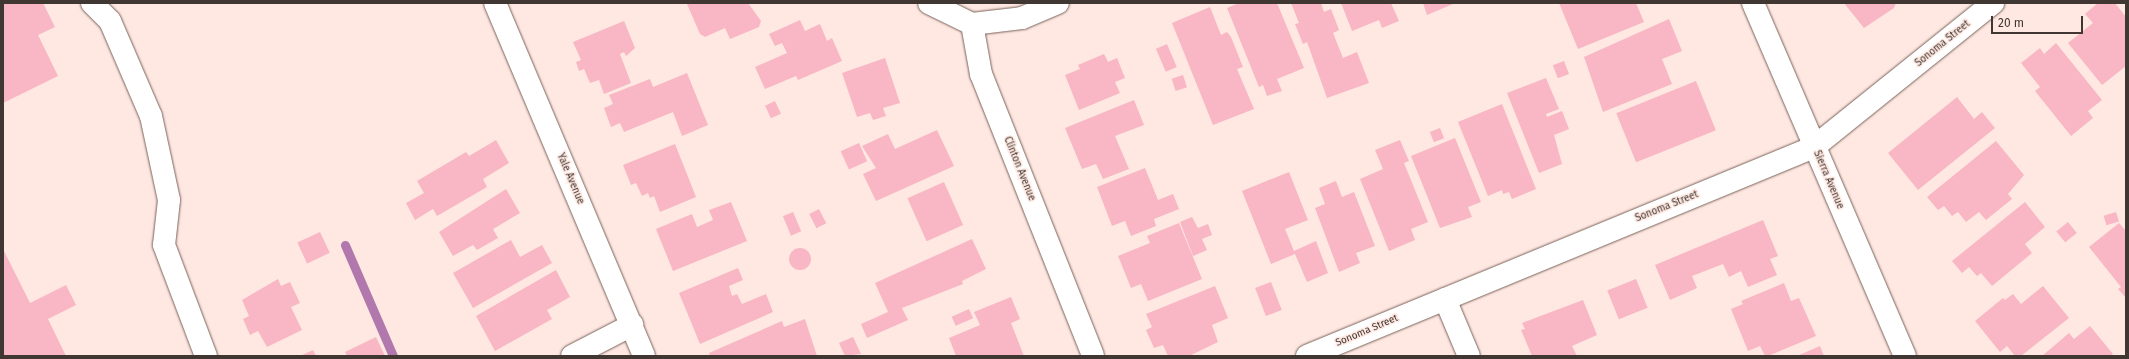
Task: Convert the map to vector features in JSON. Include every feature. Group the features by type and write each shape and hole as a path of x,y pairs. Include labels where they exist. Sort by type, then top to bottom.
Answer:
{"street":[{"path":"92,3 110,21 151,116 169,200 164,245 183,302 206,356"},
{"name":"Yale Avenue","path":"495,3 644,356"},
{"path":"929,3 972,24 1022,18 1058,3"},
{"name":"Sierra Avenue","path":"1753,3 1904,356"},
{"name":"Sonoma Street","path":"1307,356 1814,147 1993,3"},
{"name":"Clinton Avenue","path":"972,24 981,74 1093,356"},
{"path":"1445,299 1469,356"},
{"path":"572,356 632,325"}],"building":[{"path":"3,3 43,3 55,27 38,35 58,76 3,103"},
{"path":"748,3 761,21 759,27 730,39 725,28 705,37 700,34 687,4"},
{"path":"1239,3 1277,3 1304,68 1277,79 1282,91 1267,96 1263,85 1259,87 1227,8"},
{"path":"1291,3 1321,3 1324,12 1331,9 1339,30 1333,33 1343,58 1357,52 1369,83 1327,98 1307,42 1303,44 1295,24 1299,23"},
{"path":"1341,3 1391,3 1399,21 1382,28 1379,20 1352,31"},
{"path":"1423,3 1453,3 1453,4 1427,15"},
{"path":"1559,3 1636,3 1644,22 1578,49"},
{"path":"1844,3 1896,3 1894,8 1864,28"},
{"path":"2098,3 2115,3 2126,17 2126,66 2102,85 2068,43 2093,23 2085,14"},
{"path":"1210,7 1221,35 1227,32 1231,37 1243,67 1237,69 1254,109 1213,125 1172,23"},
{"path":"1669,19 1682,51 1662,59 1672,84 1603,112 1584,57"},
{"path":"800,20 805,31 820,24 827,41 832,38 842,61 798,80 796,76 765,89 755,67 787,53 782,43 775,46 769,34"},
{"path":"624,21 635,48 626,56 624,52 620,54 631,83 604,94 599,80 590,83 584,69 579,71 576,62 581,60 573,42"},
{"path":"2056,43 2102,100 2088,111 2093,118 2071,136 2035,91 2040,87 2021,63 2040,48 2044,54"},
{"path":"1167,44 1177,67 1166,72 1156,49"},
{"path":"1104,54 1108,62 1117,58 1125,78 1115,82 1120,93 1079,110 1065,75 1080,69 1078,65"},
{"path":"885,58 900,103 883,108 886,116 873,120 870,113 857,117 842,73"},
{"path":"1564,61 1569,74 1558,78 1553,65"},
{"path":"687,73 708,125 682,136 673,112 624,132 620,123 611,127 604,108 613,104 609,95 650,79 653,87"},
{"path":"1183,75 1187,87 1176,91 1172,79"},
{"path":"1546,78 1559,109 1546,114 1547,117 1562,111 1569,129 1554,135 1562,164 1539,173 1507,93"},
{"path":"1696,81 1716,130 1636,162 1616,113"},
{"path":"1957,97 1974,119 1982,112 1995,128 1918,190 1888,153"},
{"path":"1134,100 1144,125 1115,136 1129,169 1103,179 1096,164 1082,169 1065,128"},
{"path":"775,101 781,114 771,118 765,106"},
{"path":"1502,104 1536,189 1512,199 1509,192 1503,194 1502,190 1488,196 1458,122"},
{"path":"1440,128 1444,138 1434,142 1430,132"},
{"path":"937,130 954,166 876,201 863,174 876,168 862,146 888,134 895,149"},
{"path":"1455,138 1481,202 1468,207 1472,217 1440,228 1411,156"},
{"path":"496,140 509,163 483,179 487,187 437,216 433,209 415,220 406,203 424,193 417,181 466,152 469,156"},
{"path":"1400,140 1409,161 1404,163 1428,222 1411,229 1415,240 1389,251 1360,179 1383,169 1375,150"},
{"path":"1996,141 2024,175 2008,194 2012,199 1986,220 1979,212 1966,222 1958,212 1952,216 1944,206 1938,210 1927,197"},
{"path":"859,143 867,161 849,169 841,151"},
{"path":"675,144 696,197 660,212 654,196 650,198 648,193 642,196 636,183 631,185 623,165"},
{"path":"1145,168 1158,200 1173,194 1179,209 1154,219 1156,226 1131,236 1125,221 1112,226 1097,187"},
{"path":"1289,172 1308,220 1285,229 1294,251 1316,241 1328,273 1307,282 1295,254 1271,264 1242,191"},
{"path":"1336,181 1342,197 1354,192 1375,246 1356,253 1360,263 1339,272 1315,208 1325,204 1319,188"},
{"path":"944,182 963,225 927,241 907,198"},
{"path":"506,189 520,213 493,229 498,238 477,250 473,245 453,256 439,232"},
{"path":"731,202 747,241 673,271 656,229 692,214 697,227 713,220 709,210"},
{"path":"2025,202 2045,227 2025,244 2032,253 1992,286 1981,273 1977,276 1969,267 1962,273 1952,261"},
{"path":"819,209 826,223 816,228 809,214"},
{"path":"793,212 801,231 791,236 783,216"},
{"path":"2116,212 2119,222 2106,225 2104,216"},
{"path":"1192,217 1198,228 1208,224 1212,235 1202,239 1207,250 1193,256 1180,222"},
{"path":"1763,220 1778,256 1770,259 1777,275 1748,287 1741,271 1729,277 1723,264 1692,276 1697,288 1670,300 1655,265"},
{"path":"2068,222 2077,233 2065,242 2056,231"},
{"path":"1179,223 1202,279 1148,301 1141,284 1131,288 1118,256 1150,243 1147,236"},
{"path":"2119,223 2126,231 2126,298 2118,289 2121,287 2089,247"},
{"path":"320,232 330,253 307,263 297,243"},
{"path":"972,239 986,269 962,281 963,284 902,308 908,320 867,338 861,324 888,312 875,283"},
{"path":"511,240 520,257 542,245 552,263 473,308 453,273"},
{"path":"800,248 808,251 811,259 808,267 800,270 792,267 789,259 792,251"},
{"path":"3,249 30,303 66,285 76,305 48,319 66,356 3,356"},
{"path":"738,268 743,280 729,286 732,296 737,294 742,304 766,294 773,312 700,344 679,293"},
{"path":"556,270 570,297 547,310 552,319 495,351 476,316"},
{"path":"278,279 281,286 290,282 300,303 291,307 302,330 267,347 258,331 250,335 243,319 249,316 242,300"},
{"path":"1636,279 1648,308 1619,319 1607,291"},
{"path":"1271,282 1282,310 1266,316 1255,288"},
{"path":"1784,283 1791,301 1799,298 1816,336 1768,356 1765,356 1760,346 1748,351 1731,309 1743,304 1741,301"},
{"path":"1215,286 1228,318 1212,325 1218,342 1189,356 1168,356 1163,345 1154,348 1146,330 1152,327 1146,314"},
{"path":"2043,286 2069,318 2021,356 2015,356 2007,346 2000,352 1975,321 2003,298 2005,300 2013,294 2021,304"},
{"path":"1011,297 1020,319 1011,323 1024,356 956,356 949,338 980,325 974,312"},
{"path":"1583,300 1597,335 1572,346 1577,356 1532,356 1521,330 1525,329 1522,323"},
{"path":"969,309 973,318 956,326 952,317"},
{"path":"805,319 817,356 710,356 709,353 782,321 784,327"},
{"path":"2090,326 2113,354 2110,356 2042,356 2069,333 2074,339"},
{"path":"376,337 385,356 347,356 345,352"},
{"path":"853,337 861,354 845,356 839,343"},
{"path":"1820,346 1824,356 1797,356"},
{"path":"313,350 316,356 300,356"}],"waterway":[{"path":"345,245 393,356"}]}
